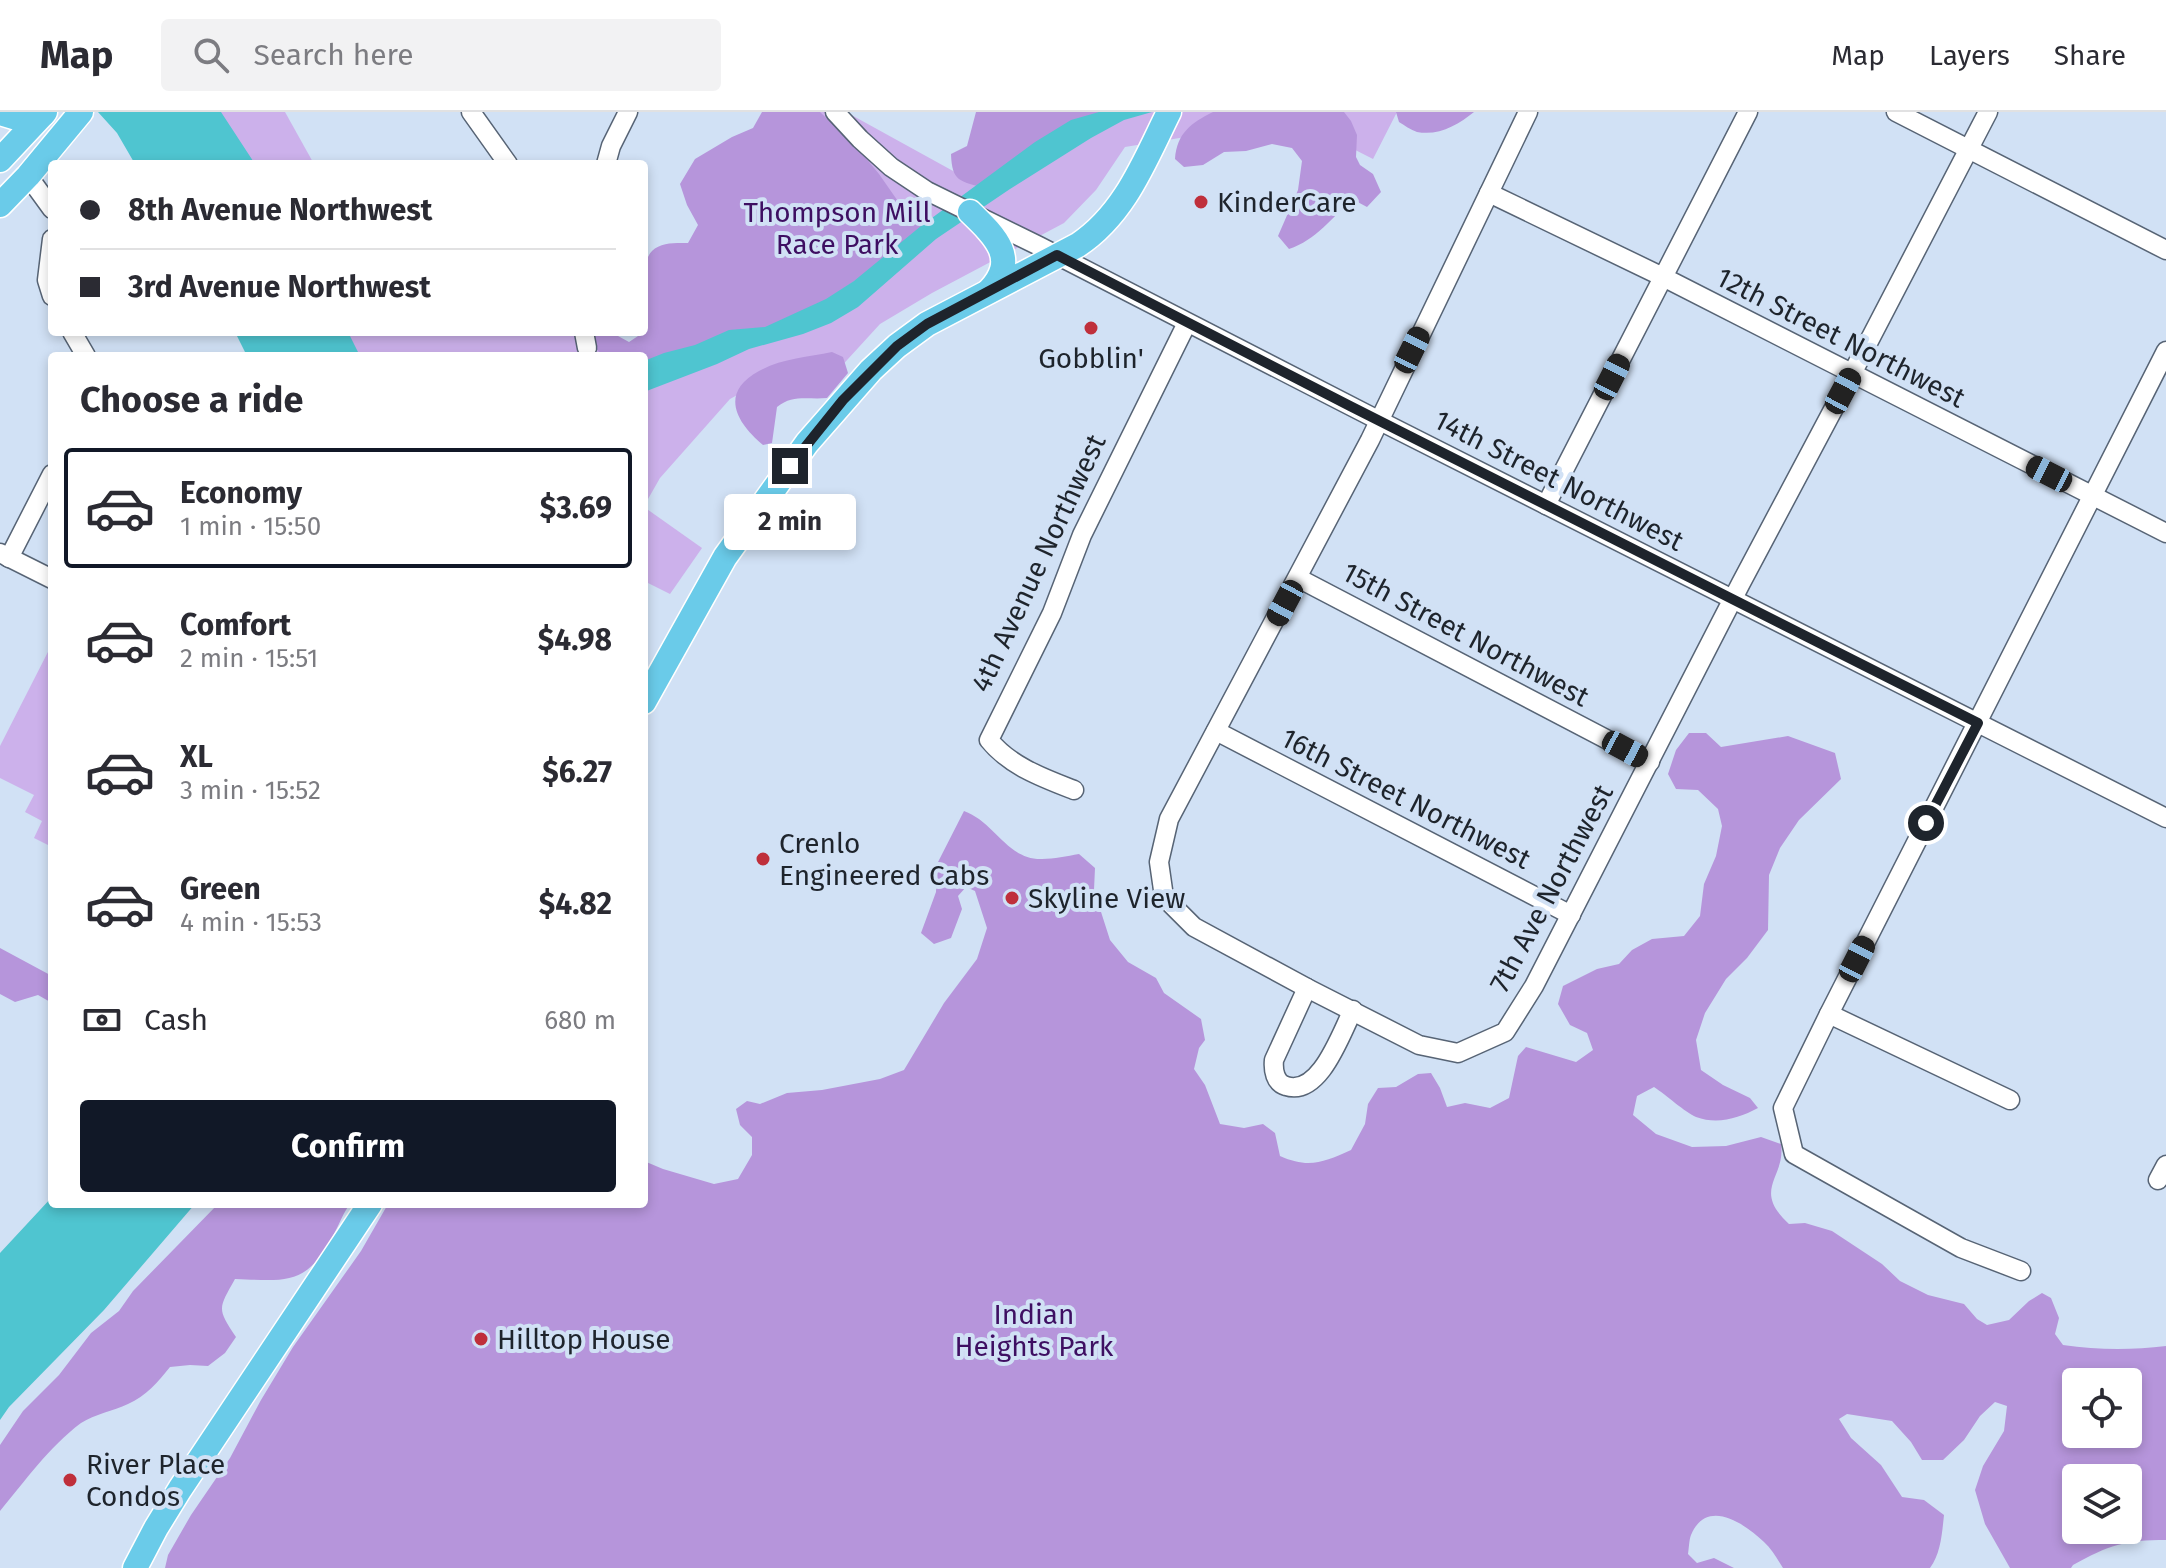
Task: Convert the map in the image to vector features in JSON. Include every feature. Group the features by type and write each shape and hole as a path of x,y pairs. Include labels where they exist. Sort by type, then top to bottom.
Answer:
{"main road":[{"path":"648,695 725,557 807,443 834,411 871,370 927,324 1082,242 1100,229 1125,198 1169,112"},
{"path":"0,113 20,119 44,113"},
{"path":"0,160 44,113"},
{"path":"0,200 28,176 74,120"},
{"path":"970,212 992,235 1004,260 1002,274 989,291"},
{"path":"135,1568 180,1489 367,1208"}],"street":[{"path":"471,112 505,160"},
{"path":"607,160 628,112"},
{"name":"14th Street Northwest","path":"835,112 891,167 927,191 2166,818"},
{"path":"1307,988 1274,1060 1277,1080 1289,1087 1304,1085 1320,1073 1353,1010 1194,927 1164,897 1159,862 1169,819 1298,578 1528,112"},
{"path":"1546,505 1748,112"},
{"path":"1896,112 2166,250"},
{"name":"7th Ave Northwest","path":"1353,1010 1419,1045 1458,1053 1505,1032 1534,986 1732,599 1988,112"},
{"path":"28,176 48,204"},
{"name":"12th Street Northwest","path":"1489,193 1663,277 2166,533"},
{"name":"4th Avenue Northwest","path":"1074,790 1035,774 999,752 989,740 1052,613 1082,535 1187,323"},
{"path":"2021,1271 1961,1248 1794,1154 1783,1108 2166,351"},
{"path":"48,481 5,556 48,577"},
{"name":"15th Street Northwest","path":"1298,578 1650,762"},
{"name":"16th Street Northwest","path":"1216,731 1571,915"},
{"path":"1829,1014 2010,1100"}],"green space":[{"path":"165,112 285,112 312,160 198,160"},
{"path":"762,112 820,112 856,146 902,207 924,229 892,256 793,322 648,366 648,352 599,352 590,336 618,336 629,342 638,336 648,336 648,258 660,246 688,243 698,225 680,184 695,159 753,128"},
{"name":"Thompson Mill Race Park","path":"778,112 846,112 964,177 997,112 1397,112 1373,159 1312,128 1234,129 1125,147 1096,190 1064,223 880,324 816,394 786,368 730,399 660,478 648,499 648,352 637,352"},
{"path":"976,112 1116,112 985,188 959,179 952,163 951,154 967,146"},
{"path":"1213,112 1344,112 1357,135 1356,157 1360,165 1373,174 1381,192 1367,207 1352,199 1316,234 1289,249 1278,236 1298,190 1302,161 1292,148 1272,144 1246,151 1224,152 1203,165 1184,167 1175,159 1186,130"},
{"path":"1396,112 1474,112 1448,128 1425,133 1399,122"},
{"path":"293,336 595,336 605,352 302,352"},
{"path":"832,352 843,357 848,373 827,398 795,399 777,407 772,443 763,445 739,417 736,398 739,389 767,367"},
{"path":"648,510 702,548 670,594 648,583"},
{"path":"48,652 48,845 34,838 42,821 25,812 34,795 0,778 0,746"},
{"name":"Indian Heights Park","path":"1689,733 1706,733 1721,747 1788,736 1835,753 1841,779 1799,820 1780,848 1769,875 1768,930 1726,979 1705,1013 1696,1040 1701,1070 1750,1098 1758,1108 1728,1119 1704,1119 1692,1115 1654,1087 1637,1096 1633,1115 1656,1134 1692,1147 1726,1146 1761,1137 1781,1144 1779,1166 1771,1192 1772,1202 1789,1224 1805,1223 1832,1231 1882,1264 1900,1281 1928,1295 1964,1304 1987,1325 2009,1320 2042,1293 2051,1298 2059,1318 2055,1334 2063,1345 2115,1349 2166,1346 2166,1540 2142,1541 2142,1464 2062,1464 2062,1544 2123,1544 2107,1548 2071,1568 2010,1568 1985,1524 1975,1490 1983,1466 2004,1431 2007,1406 1995,1402 1943,1460 1922,1460 1892,1421 1847,1414 1839,1419 1851,1438 1881,1465 1902,1497 1924,1500 1944,1515 1939,1549 1930,1568 1783,1568 1770,1548 1756,1535 1737,1522 1716,1516 1698,1524 1690,1537 1688,1554 1697,1563 1714,1558 1734,1568 165,1568 168,1555 191,1515 230,1458 293,1347 361,1251 386,1208 648,1208 648,1163 714,1184 738,1179 752,1155 752,1137 740,1125 736,1109 747,1101 760,1104 787,1093 880,1079 904,1070 944,1003 977,959 987,928 975,891 966,887 958,896 962,909 951,938 934,944 921,933 936,892 937,864 964,811 984,823 1010,847 1030,858 1079,854 1095,868 1094,890 1110,940 1128,962 1156,978 1164,993 1201,1019 1205,1040 1199,1048 1194,1069 1205,1085 1220,1124 1244,1128 1263,1124 1275,1133 1280,1156 1308,1163 1333,1158 1351,1150 1365,1124 1368,1104 1378,1088 1396,1087 1418,1074 1431,1073 1447,1107 1465,1103 1490,1108 1509,1098 1518,1056 1526,1047 1576,1062 1593,1050 1587,1033 1570,1025 1558,1004 1563,986 1597,969 1619,964 1632,950 1652,939 1684,936 1700,916 1704,884 1716,856 1722,826 1718,809 1698,790 1676,789 1668,774 1676,750"},
{"path":"0,948 48,974 48,1001 38,995 15,1002 0,994"},
{"path":"214,1208 347,1208 325,1250 305,1271 283,1279 235,1279 222,1308 225,1320 236,1337 225,1353 208,1366 170,1367 134,1401 81,1423 48,1453 0,1511 0,1445 23,1411 59,1375 91,1333 119,1311 133,1291"}],"water":[{"path":"98,112 221,112 252,160 133,160 117,133"},
{"path":"1099,112 1152,112 1124,120 1010,189 936,239 858,307 831,323 749,349 648,390 648,359 695,345 729,330 765,327 826,299 854,281 921,226 1035,142 1071,120"},
{"path":"237,336 350,336 358,352 245,352"},
{"path":"48,1201 48,1208 192,1208 104,1310 0,1420 0,1253"}],"place":[{"name":"KinderCare","path":"1201,202"},
{"name":"Gobblin'","path":"1091,328"},
{"name":"Crenlo Engineered Cabs","path":"763,859"},
{"name":"Skyline View","path":"1012,898"},
{"name":"Hilltop House","path":"481,1339"},
{"name":"River Place Condos","path":"70,1480"}],"route":[{"path":"790,466 843,400 897,346 927,324 1057,255 1978,723 1926,823"}]}
